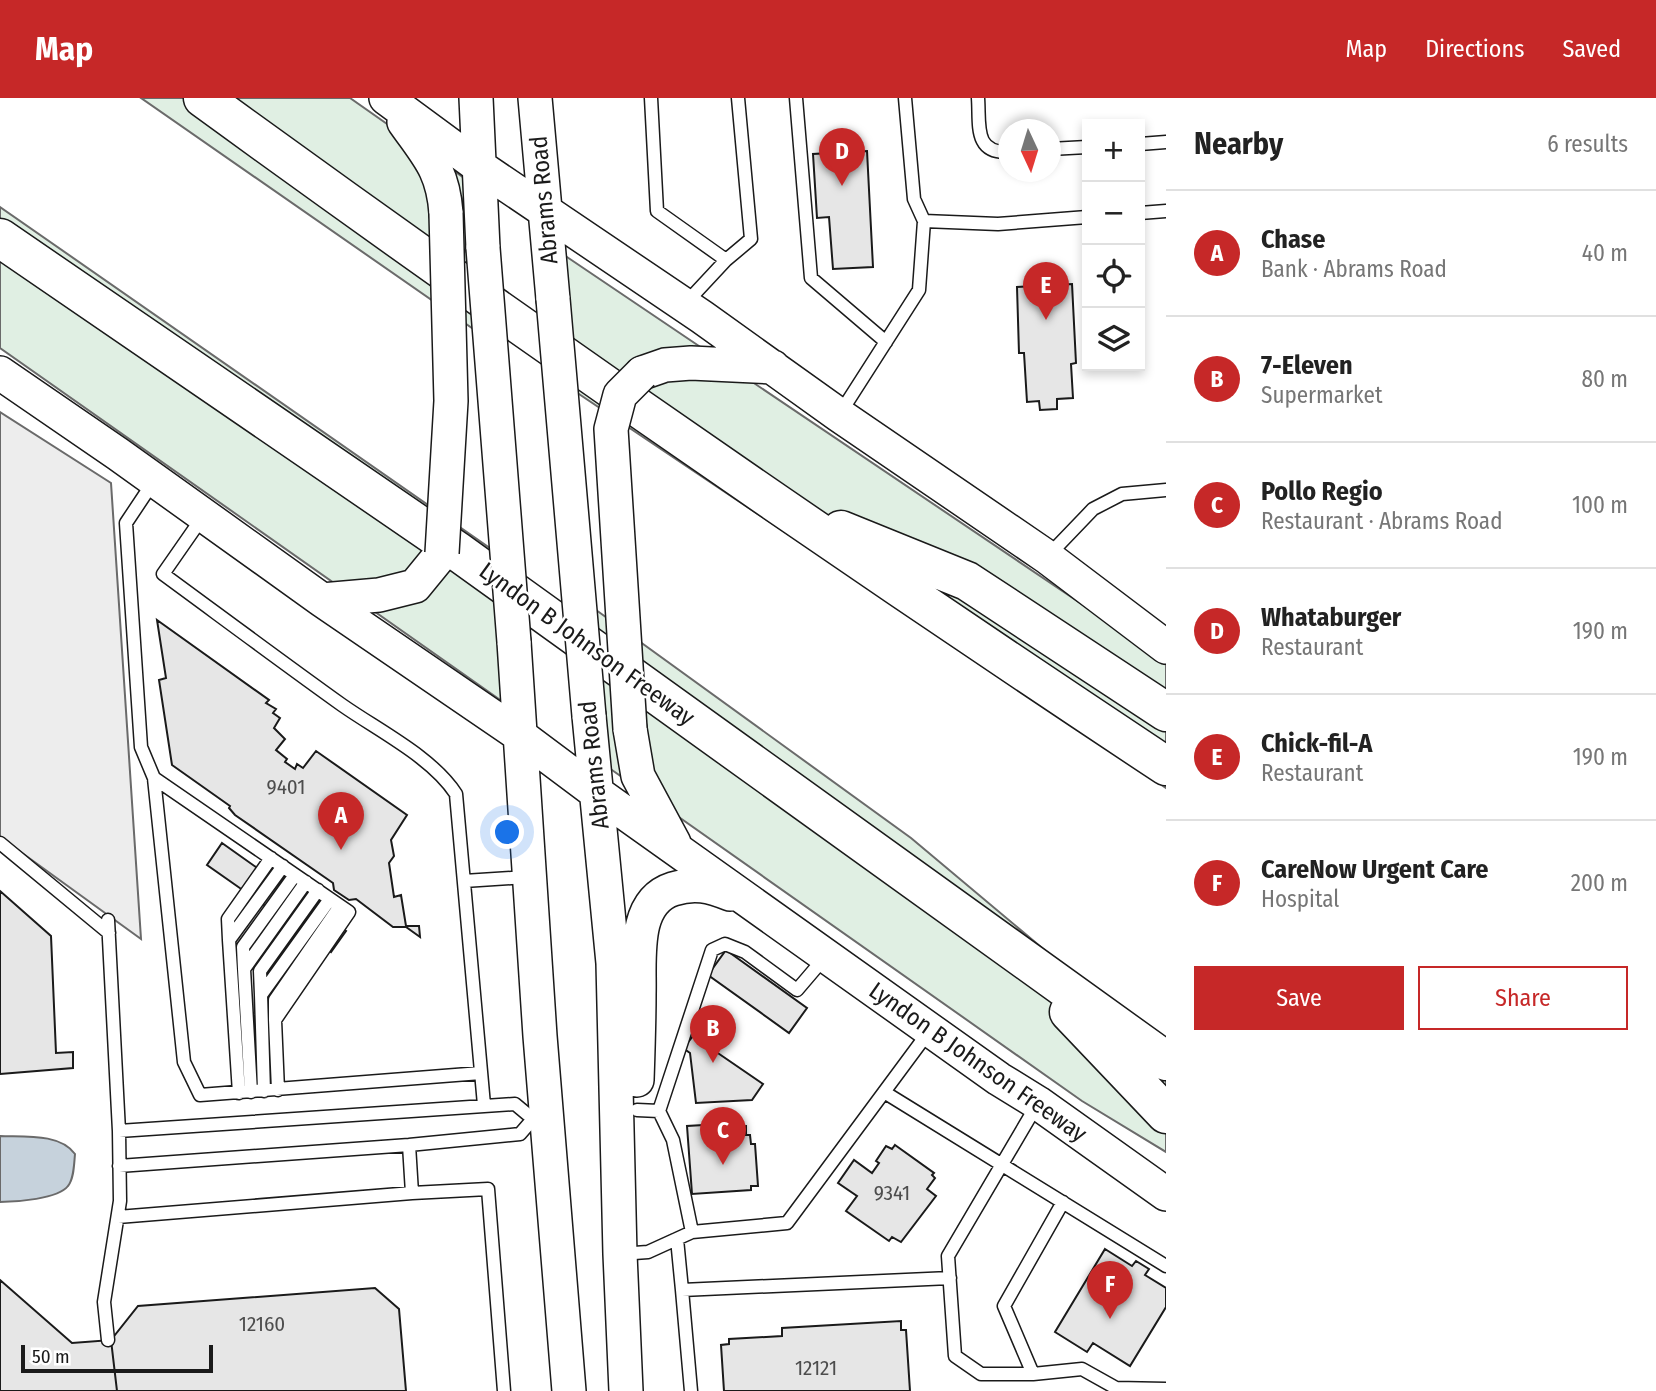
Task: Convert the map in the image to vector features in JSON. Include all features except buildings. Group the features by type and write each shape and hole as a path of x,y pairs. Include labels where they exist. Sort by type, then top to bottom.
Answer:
{"highway":[{"path":"203,98 429,263 771,502 1166,765"},
{"name":"Lyndon B Johnson Freeway","path":"0,238 457,551 1166,1061"},
{"path":"771,502 967,581 1166,712"},
{"path":"1004,945 1166,1114"}],"main road":[{"path":"476,98 477,165 514,642 529,877 540,1118 569,1391"},
{"name":"Abrams Road","path":"535,98 613,963 626,1391"},
{"path":"388,99 477,165 684,305 1046,557 1166,647"},
{"path":"321,600 379,595 415,586 442,553 451,401 444,193 439,172 388,99"},
{"path":"678,850 638,776 630,729 611,429 620,395 642,373 665,365 691,363 773,367"},
{"name":"Lyndon B Johnson Freeway","path":"0,373 321,600 519,734 597,793 930,1030 1166,1194"},
{"path":"619,1209 648,1110 639,947 647,912 653,902 666,891 696,884 711,886 757,905"}],"lane":[{"path":"651,98 657,211 726,260"},
{"path":"684,305 726,260 751,239 738,98"},
{"path":"796,98 811,278 886,342"},
{"path":"839,415 919,290 924,221 914,199 905,98"},
{"path":"978,98 982,141 987,149 998,153"},
{"path":"1145,144 1166,142"},
{"path":"1061,148 1082,147"},
{"path":"1145,213 1166,211"},
{"path":"924,221 998,224 1082,217"},
{"path":"154,481 126,523 141,747 154,779 184,1062 200,1096 481,1073"},
{"path":"1046,557 1093,509 1122,494 1166,490"},
{"path":"203,516 163,574 447,780 456,794 484,1105"},
{"path":"154,779 349,912 275,1020 278,1090"},
{"path":"0,843 109,926 119,1166 118,1217 104,1301 108,1340"},
{"path":"251,1092 228,919 271,858"},
{"path":"229,940 283,866"},
{"path":"464,881 529,877"},
{"path":"251,1092 244,970 300,879"},
{"path":"251,1092 261,995 260,971 318,890"},
{"path":"261,995 335,902"},
{"path":"692,1232 673,1140 648,1110 712,950 725,944 745,952 797,990 827,956"},
{"path":"620,1254 648,1252 692,1232 787,1223 930,1030"},
{"path":"884,1092 1166,1266"},
{"path":"1038,1103 948,1256 955,1356 981,1374 1033,1374 1082,1369 1116,1388 1166,1389"},
{"path":"119,1131 515,1104 540,1118 520,1134 409,1145 119,1166"},
{"path":"409,1145 412,1193"},
{"path":"118,1217 488,1189 504,1391"},
{"path":"1033,1374 1004,1307 1063,1202"},
{"path":"677,1239 691,1391"},
{"path":"682,1290 950,1278"}],"green space":[{"path":"141,98 350,98 474,185 482,335"},
{"path":"0,207 497,553 506,704 0,348"},
{"path":"564,255 1098,615 1166,665 1166,788 570,388"},
{"path":"585,602 911,838 1166,1052 1166,1152 1082,1101 602,763"}],"shaded area":[{"path":"0,412 111,483 141,939 0,837"},
{"path":"0,1136 41,1137 68,1147 75,1154 73,1175 68,1186 46,1197 0,1202"}],"place":[{"name":"Whataburger","path":"842,186"},
{"name":"Chick-fil-A","path":"1046,320"},
{"name":"Chase","path":"341,850"},
{"name":"7-Eleven","path":"713,1063"},
{"name":"Pollo Regio","path":"723,1165"},
{"name":"CareNow Urgent Care","path":"1110,1319"}]}
